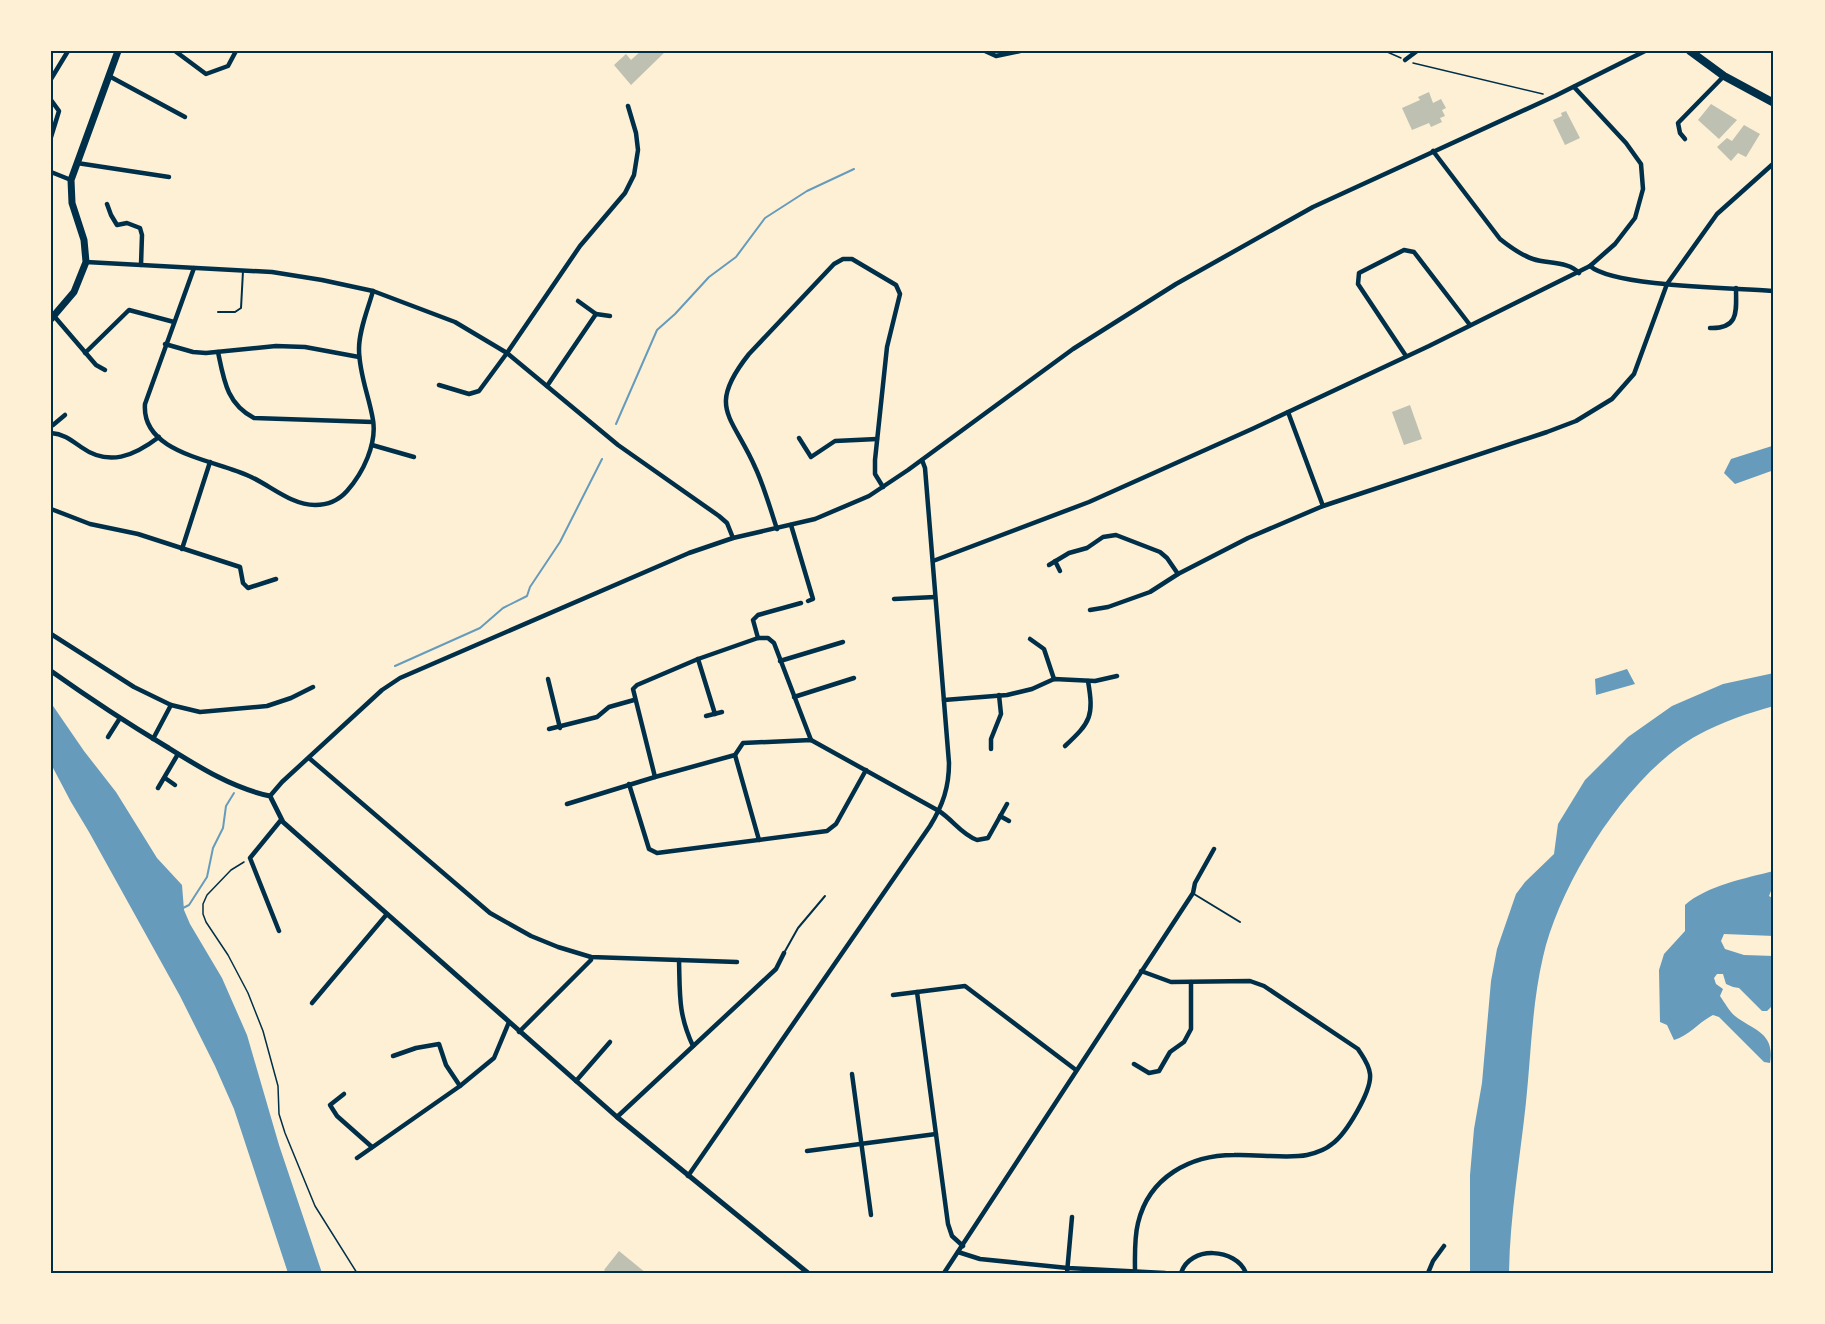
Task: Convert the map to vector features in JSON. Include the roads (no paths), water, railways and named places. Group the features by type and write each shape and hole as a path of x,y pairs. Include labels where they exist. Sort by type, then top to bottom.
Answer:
{"highway":[{"path":"1690,51 1724,76 1774,103"}],"main road":[{"path":"53,318 74,292 86,262 84,240 72,203 71,180 118,51"}],"street":[{"path":"51,79 68,51"},
{"path":"175,51 206,74 228,66 236,51"},
{"path":"985,51 996,56 1020,51"},
{"path":"1405,60 1418,51"},
{"path":"270,796 282,782 382,690 400,678 488,642 678,558 733,538 791,525 853,504 922,460 1054,363 1124,315 1313,207 1555,96 1646,51"},
{"path":"109,75 185,117"},
{"path":"1685,139 1680,133 1678,123 1724,76"},
{"path":"933,561 1089,502 1288,412 1590,266 1615,244 1635,218 1643,189 1641,164 1626,142 1574,87"},
{"path":"51,100 58,111 51,137"},
{"path":"439,385 460,393 474,393 479,390 581,246 630,184 637,163 638,150 636,133 628,106"},
{"path":"1433,151 1500,238 1508,245 1533,259 1570,266 1579,273"},
{"path":"76,163 169,177"},
{"path":"1090,610 1150,592 1178,574 1248,538 1323,506 1566,425 1612,399 1634,374 1667,284 1717,214 1774,163"},
{"path":"51,172 71,180"},
{"path":"107,204 117,225 127,223 140,228 142,235 141,265"},
{"path":"1406,356 1358,284 1359,273 1404,250 1414,252 1470,325"},
{"path":"777,528 756,468 729,416 726,399 728,384 749,354 838,261 843,259 852,260 896,285 900,294 887,347 877,439 875,474 883,487"},
{"path":"86,262 272,272 322,280 373,291 455,322 507,353 618,445 719,516 727,524 733,538"},
{"path":"1590,266 1603,274 1667,284 1774,291"},
{"path":"194,268 145,404 147,420 159,437 183,454 246,474 298,502 314,505 335,500 347,491 362,469 372,445 373,422 364,386 360,340 373,291"},
{"path":"1710,328 1723,328 1733,321 1736,315 1736,288"},
{"path":"578,301 596,314 610,316"},
{"path":"86,353 129,310 174,322"},
{"path":"547,386 596,314"},
{"path":"53,318 96,366 105,370"},
{"path":"165,344 193,352 218,352 276,346 305,347 360,357"},
{"path":"218,352 230,397 243,413 254,418 373,422"},
{"path":"1288,412 1323,506"},
{"path":"53,425 65,415"},
{"path":"51,434 68,437 93,455 107,459 135,452 159,437"},
{"path":"799,438 811,457 835,441 877,439"},
{"path":"372,445 414,457"},
{"path":"688,1176 939,811 948,788 944,700 933,561 925,468 922,460"},
{"path":"182,549 210,462"},
{"path":"51,509 90,524 127,531 240,567 243,583 248,588 276,579"},
{"path":"791,525 810,600"},
{"path":"1049,565 1069,553 1087,548 1103,537 1116,535 1161,552 1178,574"},
{"path":"1055,561 1060,571"},
{"path":"894,599 935,597"},
{"path":"758,638 753,620 758,615 801,603"},
{"path":"1099,609 1100,616"},
{"path":"51,634 134,687 171,705 200,712 267,706 313,687"},
{"path":"655,777 632,692 634,687 698,658 758,638 765,637 771,640 811,740"},
{"path":"1030,639 1044,649 1054,679"},
{"path":"780,661 843,642"},
{"path":"698,658 718,713 706,716"},
{"path":"51,671 178,754 236,787 270,796"},
{"path":"944,700 999,695 1032,689 1054,679 1088,681 1118,676"},
{"path":"794,697 854,678"},
{"path":"548,679 560,728"},
{"path":"1065,746 1083,729 1090,716 1092,701 1088,681"},
{"path":"991,749 991,739 1001,714 999,695"},
{"path":"549,729 597,717 609,707 634,700"},
{"path":"153,739 171,705"},
{"path":"108,737 120,718"},
{"path":"567,804 629,784 735,755 743,744 811,740 939,811 949,818 960,831 977,840 988,838 1007,804"},
{"path":"158,788 178,754"},
{"path":"735,755 759,840"},
{"path":"309,758 490,913 544,942 591,957 737,962"},
{"path":"629,784 649,849 657,853 827,831 836,824 866,770"},
{"path":"165,778 175,784"},
{"path":"270,796 281,820 519,1032 617,1117 808,1273"},
{"path":"1000,816 1009,821"},
{"path":"279,931 250,858 281,820"},
{"path":"944,1273 1192,893 1214,849"},
{"path":"312,1002 387,914"},
{"path":"617,1117 776,969 784,953"},
{"path":"519,1032 591,960 591,957"},
{"path":"680,960 680,1007 693,1046"},
{"path":"1135,1272 1138,1222 1156,1188 1171,1173 1188,1162 1211,1156 1305,1155 1324,1150 1334,1144 1358,1111 1371,1075 1368,1064 1359,1049 1264,986 1250,981 1171,982 1142,971"},
{"path":"1134,1064 1152,1073 1159,1071 1170,1052 1190,1034 1193,1019 1191,982"},
{"path":"893,995 965,986 1076,1070"},
{"path":"917,992 948,1224 952,1236 963,1246"},
{"path":"357,1158 460,1086 494,1058 509,1022"},
{"path":"576,1081 610,1042"},
{"path":"393,1056 416,1048 439,1044 446,1065 460,1086"},
{"path":"1152,1073 1154,1081"},
{"path":"852,1074 871,1215"},
{"path":"344,1094 330,1105 338,1116 372,1147"},
{"path":"807,1152 936,1134"},
{"path":"1068,1270 1072,1217"},
{"path":"1428,1273 1433,1261 1444,1246"},
{"path":"958,1252 980,1259 1068,1270 1165,1273"},
{"path":"1181,1273 1184,1265 1191,1258 1206,1253 1233,1258 1241,1263 1246,1273"}],"lane":[{"path":"218,312 235,312 241,308 243,271"},
{"path":"1192,893 1240,922"},
{"path":"784,953 798,928 825,896"}],"water":[{"path":"1772,446 1774,470 1735,484 1724,473 1731,459"},
{"path":"1627,669 1635,684 1596,695 1595,679"},
{"path":"1774,673 1774,706 1716,726 1672,752 1623,802 1581,864 1552,927 1536,993 1513,1208 1509,1273 1470,1273 1470,1175 1474,1129 1482,1083 1491,981 1497,949 1516,894 1554,854 1558,824 1585,780 1628,737 1672,706 1723,684"},
{"path":"51,703 116,792 157,858 182,885 184,910 190,924 222,978 247,1035 279,1145 322,1273 288,1273 234,1109 215,1066 180,996 51,764"},
{"path":"1774,871 1774,890 1769,896 1774,899 1774,936 1724,934 1721,941 1725,949 1744,955 1774,956 1774,1004 1767,1011 1762,1011 1739,988 1726,984 1723,974 1717,974 1714,978 1716,984 1723,989 1720,996 1731,1012 1766,1038 1771,1053 1770,1063 1764,1062 1719,1017 1713,1015 1674,1040 1667,1025 1660,1022 1659,970 1664,954 1685,931 1685,905 1715,888"}],"waterway":[{"path":"616,424 657,330 709,277 736,257 765,218 807,191 854,169"},
{"path":"395,666 480,628 503,608 527,596 530,587 560,542 602,459"},
{"path":"183,908 189,905 207,877 213,848 223,828 226,806 234,793"}]}
